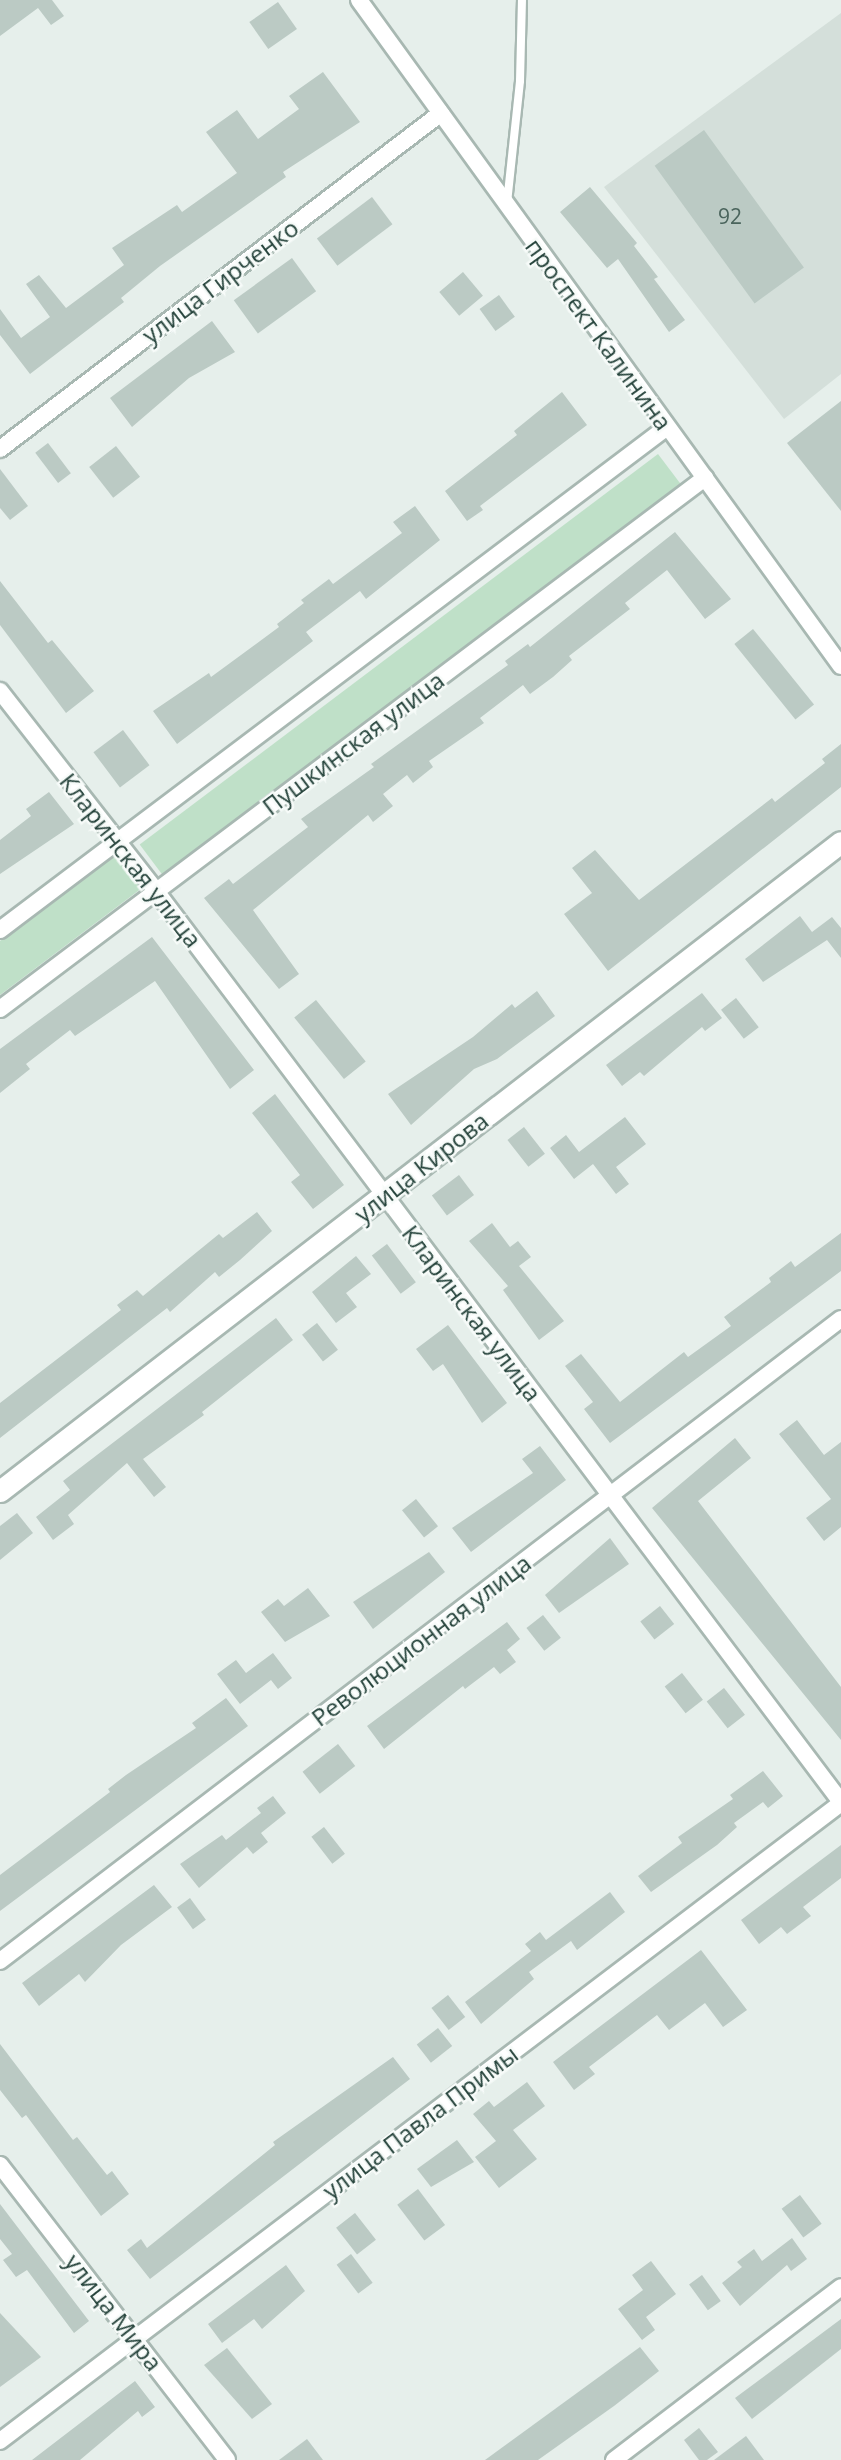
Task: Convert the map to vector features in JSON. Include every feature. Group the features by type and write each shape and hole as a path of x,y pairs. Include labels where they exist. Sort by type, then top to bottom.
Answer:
{"street":[{"name":"проспект Калинина","path":"359,0 841,666"},
{"name":"улица Гирченко","path":"0,449 441,113"},
{"path":"0,930 667,427"},
{"name":"Пушкинская улица","path":"0,1009 705,478"},
{"name":"Кларинская улица","path":"0,691 156,891 841,1802"},
{"name":"улица Кирова","path":"0,1491 841,842"},
{"name":"Революционная улица","path":"0,1961 841,1319"},
{"name":"улица Павла Примы","path":"0,2441 841,1802"},
{"name":"улица Мира","path":"0,2165 227,2460"},
{"path":"614,2460 841,2287"}],"lane":[{"path":"507,207 520,80 522,0"}],"shaded area":[{"path":"841,13 841,374 784,419 604,187"}],"green space":[{"path":"658,454 681,484 163,875 140,845"},
{"path":"114,855 142,888 0,995 0,941"}],"building":[{"path":"0,0 52,0 64,16 51,25 38,8 0,36"},
{"path":"278,2 297,29 268,49 249,22"},
{"path":"323,72 360,122 283,172 286,177 160,266 121,298 124,302 30,374 0,335 0,309 21,338 50,317 26,284 39,275 66,308 124,265 112,248 177,205 182,212 237,173 206,132 237,110 258,139 299,109 289,96"},
{"path":"704,130 804,268 755,303 655,166"},
{"path":"590,187 637,243 634,246 658,277 654,279 685,320 669,332 618,259 607,268 560,212"},
{"path":"372,197 392,224 337,266 317,239"},
{"path":"292,258 316,291 258,333 234,300"},
{"path":"463,272 483,296 459,316 439,292"},
{"path":"499,295 515,317 495,331 480,309"},
{"path":"212,321 235,352 189,378 132,427 110,398"},
{"path":"562,392 587,425 480,506 483,510 467,521 445,491 517,435 514,431"},
{"path":"841,401 841,511 787,443"},
{"path":"48,443 71,473 58,483 35,453"},
{"path":"116,446 140,477 113,498 89,467"},
{"path":"0,469 28,506 10,520 0,508"},
{"path":"415,506 440,540 366,599 360,591 306,632 313,641 177,744 153,711 209,673 211,677 279,627 277,624 304,603 301,600 329,579 333,584 402,533 393,522"},
{"path":"675,532 731,599 705,619 667,570 625,603 630,609 569,656 572,660 553,677 530,694 523,685 480,718 484,723 429,761 433,767 413,783 407,775 383,794 393,806 373,822 368,815 253,910 299,974 279,989 204,898 229,879 233,884 308,827 301,819 374,767 371,764 508,665 505,661 528,644 530,647"},
{"path":"0,581 48,643 52,640 94,691 66,713 0,625"},
{"path":"753,629 814,704 795,719 734,644"},
{"path":"123,730 149,765 120,787 93,752"},
{"path":"841,744 841,787 608,971 564,914 592,893 572,868 595,850 639,900 772,798 775,802 825,763 822,759"},
{"path":"49,792 74,824 0,874 0,840 31,816 26,809"},
{"path":"800,916 812,932 832,917 841,928 841,958 827,940 763,982 745,959"},
{"path":"152,937 254,1070 230,1089 155,981 75,1036 70,1030 26,1064 30,1069 0,1093 0,1049"},
{"path":"537,991 555,1016 497,1059 474,1069 411,1125 388,1094 473,1037 512,1004 515,1008"},
{"path":"702,993 722,1018 705,1031 702,1027 644,1076 640,1072 622,1086 606,1065"},
{"path":"736,998 759,1027 744,1039 721,1010"},
{"path":"316,1000 366,1061 344,1079 294,1018"},
{"path":"275,1094 344,1185 313,1209 291,1182 300,1175 252,1113"},
{"path":"625,1117 646,1144 616,1167 629,1184 616,1194 593,1164 574,1179 550,1148 566,1135 579,1152"},
{"path":"524,1127 545,1154 528,1167 507,1140"},
{"path":"459,1175 474,1195 447,1215 432,1195"},
{"path":"257,1212 272,1231 240,1260 219,1277 215,1272 170,1312 167,1308 0,1438 0,1403 121,1310 117,1305 137,1290 143,1296 219,1234 223,1238"},
{"path":"492,1223 510,1247 518,1241 531,1257 519,1266 564,1321 539,1340 503,1290 508,1286 469,1241"},
{"path":"841,1233 841,1271 610,1443 584,1409 593,1402 565,1366 581,1354 620,1402 684,1352 688,1357 731,1326 724,1317 771,1282 769,1278 791,1261 795,1267"},
{"path":"387,1244 416,1282 401,1294 372,1255"},
{"path":"356,1256 371,1274 346,1293 357,1307 336,1323 312,1292"},
{"path":"276,1318 293,1340 202,1412 204,1415 143,1459 166,1487 154,1497 127,1463 68,1515 74,1524 53,1540 36,1517 70,1490 63,1481"},
{"path":"317,1323 338,1350 323,1361 302,1335"},
{"path":"448,1325 507,1403 482,1423 443,1364 433,1371 416,1349"},
{"path":"797,1420 824,1455 841,1442 841,1527 824,1541 806,1518 831,1499 779,1434"},
{"path":"735,1438 751,1458 698,1501 841,1687 841,1740 652,1508"},
{"path":"540,1446 566,1480 471,1552 452,1528 533,1473 522,1459"},
{"path":"416,1499 438,1526 424,1538 402,1510"},
{"path":"17,1513 33,1533 0,1560 0,1526"},
{"path":"610,1538 629,1564 559,1613 545,1595"},
{"path":"429,1552 445,1572 373,1629 353,1602"},
{"path":"308,1588 330,1616 285,1642 261,1612 278,1599 284,1606"},
{"path":"660,1606 674,1624 654,1640 640,1621"},
{"path":"543,1615 561,1638 544,1651 526,1628"},
{"path":"507,1622 520,1639 507,1650 516,1662 500,1674 494,1667 465,1689 463,1686 384,1749 367,1726"},
{"path":"273,1653 292,1678 278,1689 271,1680 240,1704 217,1674 236,1660 246,1673"},
{"path":"682,1673 703,1700 686,1713 665,1687"},
{"path":"724,1688 745,1715 728,1728 707,1702"},
{"path":"226,1698 248,1726 0,1911 0,1875 110,1792 108,1789 126,1775 196,1728 192,1723"},
{"path":"338,1744 355,1766 320,1794 303,1772"},
{"path":"763,1771 783,1796 768,1808 763,1802 734,1823 737,1827 717,1845 651,1892 638,1876 682,1843 678,1837 733,1799 730,1795"},
{"path":"273,1796 286,1813 261,1833 268,1842 253,1854 247,1847 199,1888 180,1864 222,1835 226,1840 261,1813 257,1808"},
{"path":"324,1827 345,1854 332,1864 311,1837"},
{"path":"841,1845 841,1878 803,1907 811,1916 787,1934 781,1927 759,1944 741,1920"},
{"path":"154,1885 172,1907 121,1945 85,1982 79,1974 39,2006 22,1983"},
{"path":"610,1892 625,1912 577,1950 571,1941 529,1972 534,1979 481,2024 465,2002 531,1951 525,1944 540,1932 546,1940"},
{"path":"190,1898 206,1920 193,1929 177,1907"},
{"path":"701,1950 747,2010 723,2027 705,2003 669,2030 657,2015 589,2067 595,2074 574,2090 553,2062"},
{"path":"448,1995 465,2017 449,2030 431,2008"},
{"path":"438,2028 452,2046 431,2063 417,2045"},
{"path":"0,2044 73,2140 77,2137 107,2175 112,2171 129,2194 101,2216 26,2115 22,2118 0,2090"},
{"path":"393,2057 410,2079 150,2279 127,2250 141,2239 147,2248 275,2145 273,2142"},
{"path":"527,2082 545,2106 513,2130 537,2159 499,2188 475,2157 496,2141 473,2114 489,2101 494,2107"},
{"path":"457,2140 474,2162 431,2187 417,2169"},
{"path":"418,2189 445,2225 424,2241 397,2205"},
{"path":"800,2195 822,2224 803,2238 782,2209"},
{"path":"0,2204 89,2321 74,2333 27,2270 16,2277 3,2260 12,2254 0,2239"},
{"path":"355,2213 376,2240 357,2255 336,2228"},
{"path":"792,2238 807,2259 791,2271 787,2265 740,2306 722,2283 742,2267 737,2262 754,2249 762,2261"},
{"path":"351,2254 373,2283 358,2294 337,2265"},
{"path":"651,2261 676,2294 646,2317 655,2330 642,2340 618,2309 643,2290 632,2275"},
{"path":"286,2265 305,2291 262,2329 254,2319 222,2343 208,2324"},
{"path":"702,2275 721,2301 708,2310 689,2284"},
{"path":"0,2313 41,2357 0,2387"},
{"path":"841,2319 841,2349 752,2419 735,2398"},
{"path":"640,2347 659,2371 614,2406 538,2460 485,2460"},
{"path":"227,2348 272,2404 252,2419 204,2365"},
{"path":"135,2381 155,2407 142,2417 138,2411 80,2460 32,2460"},
{"path":"699,2428 718,2452 707,2460 699,2460 684,2440"},
{"path":"746,2436 764,2460 714,2460"},
{"path":"307,2439 323,2460 279,2460"}]}
